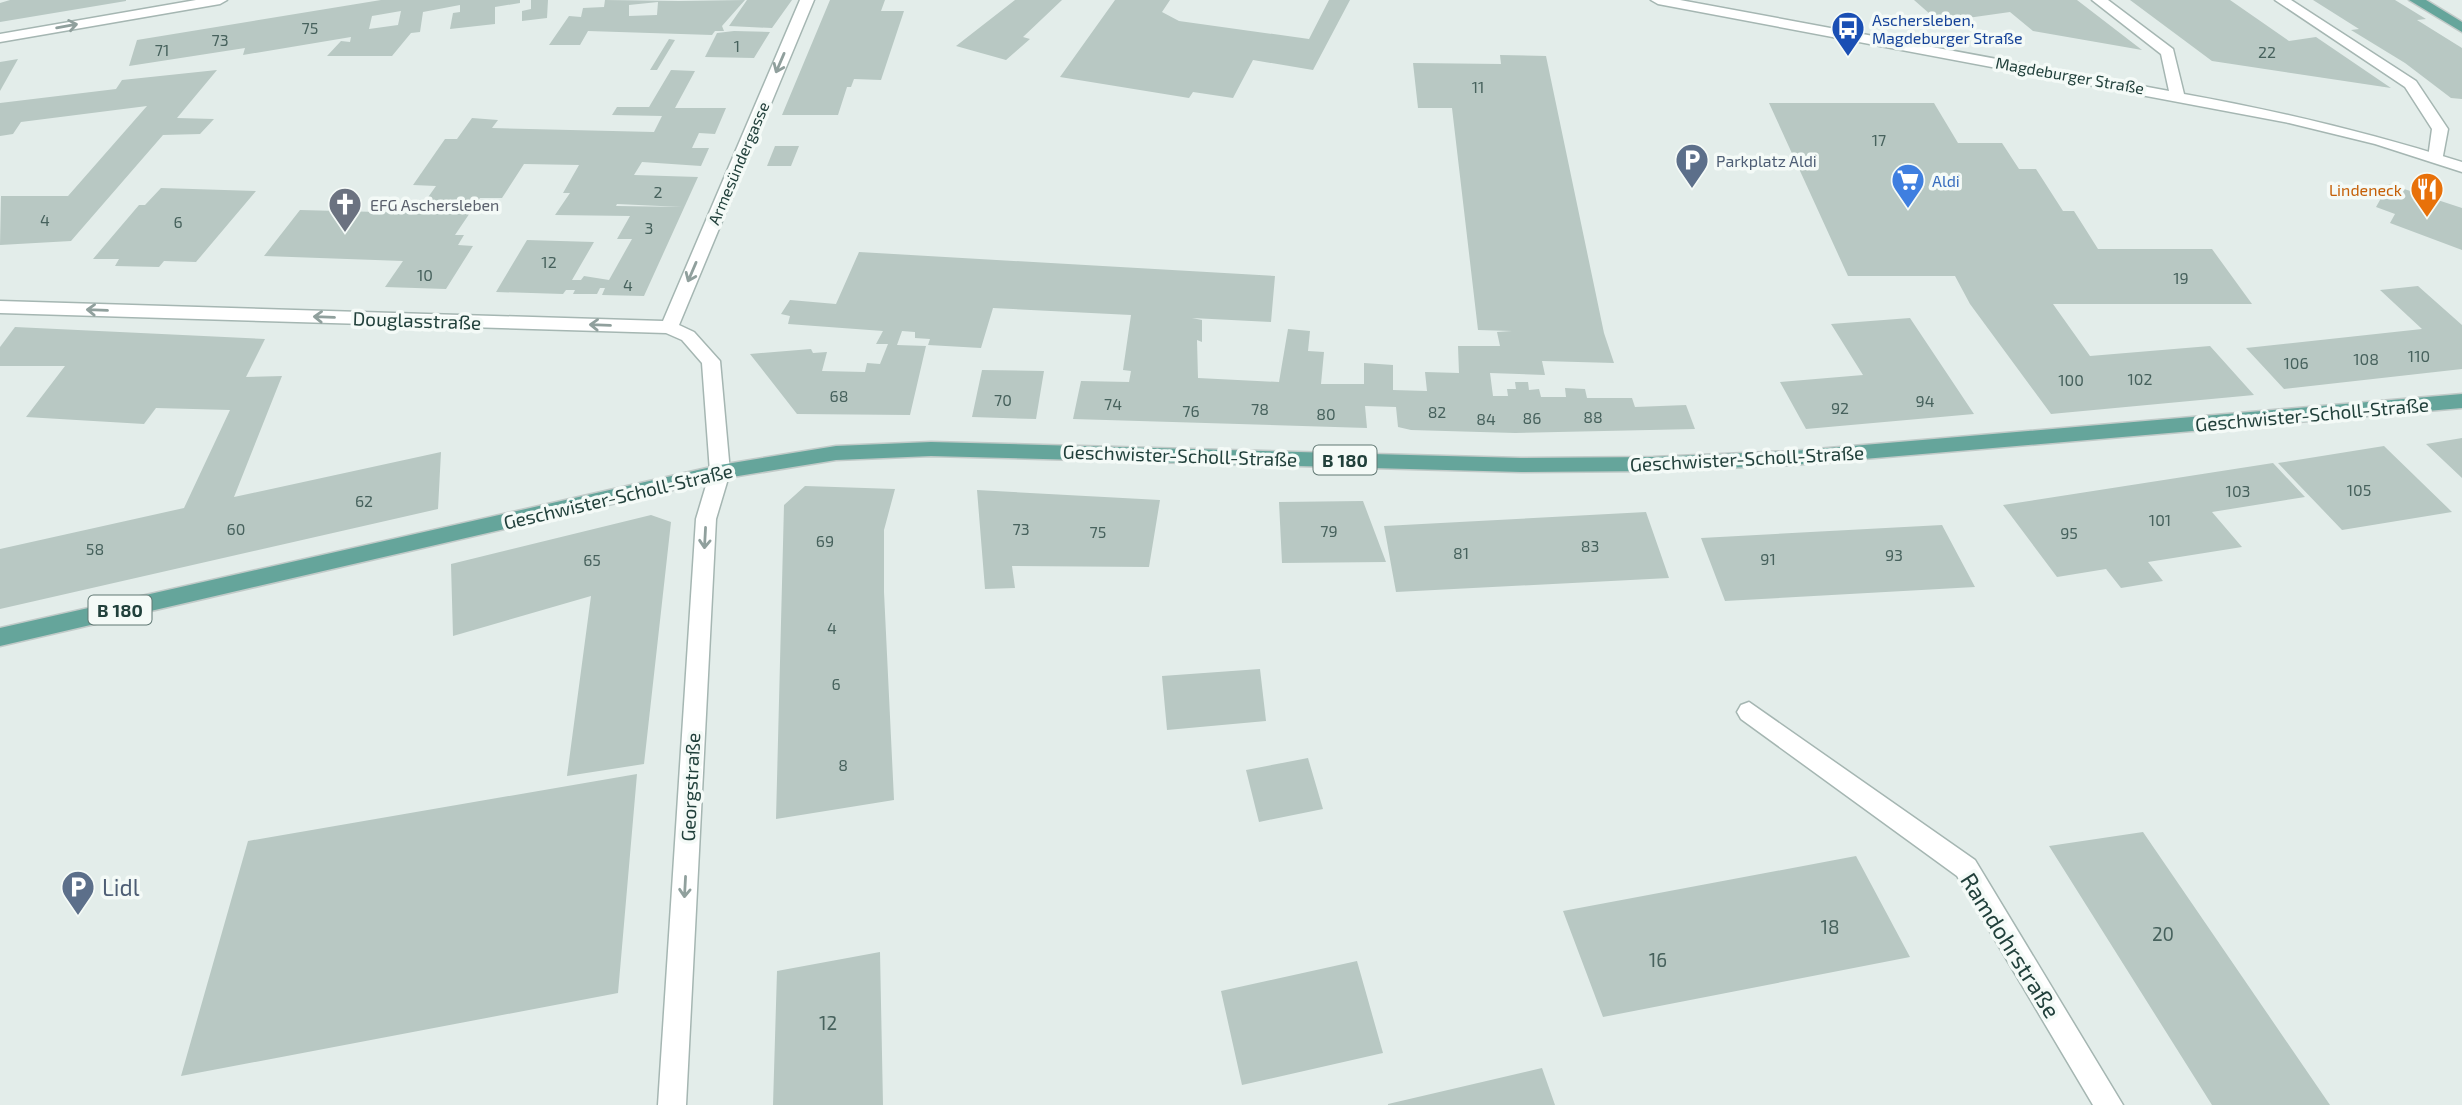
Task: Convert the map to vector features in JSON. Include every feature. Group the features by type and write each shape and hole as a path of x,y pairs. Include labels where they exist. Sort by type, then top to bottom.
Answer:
{"main road":[{"path":"2416,0 2462,28"},
{"name":"Geschwister-Scholl-Straße","path":"0,637 720,472 835,453 931,449 1521,465 1653,464 1793,458 2462,401"}],"street":[{"path":"0,38 220,0"},
{"name":"Armesündergasse","path":"668,327 807,0"},
{"name":"Magdeburger Straße","path":"1658,0 2177,95 2313,124 2462,167"},
{"path":"2099,0 2168,52 2177,95"},
{"path":"2282,0 2411,84 2440,129 2436,158"},
{"name":"Douglasstraße","path":"0,307 668,327"},
{"path":"668,327 688,336 711,362 720,472"},
{"name":"Georgstraße","path":"672,1105 706,519 720,472"},
{"name":"Ramdohrstraße","path":"1749,712 1966,869 2109,1105"}],"building":[{"path":"10,0 126,1 0,22 0,3"},
{"path":"381,0 520,0 520,3 495,7 495,24 450,29 453,13 460,12 460,5 423,12 420,32 411,33 392,56 327,56 341,41 350,42 351,37 243,55 245,48 129,66 137,40","holes":["401,11 398,25 369,29 372,16"]},
{"path":"531,0 548,0 547,18 522,21 522,11 531,9"},
{"path":"605,0 745,0 722,26 724,31 715,31 712,35 588,31 580,45 549,45 569,16 581,17 583,8 604,7","holes":["658,2 657,15 629,16 629,5"]},
{"path":"747,0 792,0 772,28 729,26"},
{"path":"830,0 885,0 881,11 904,11 881,80 854,79 851,87 847,87 838,115 782,115"},
{"path":"1015,0 1062,0 1023,37 1030,39 1006,60 956,46"},
{"path":"1115,0 1170,0 1162,12 1179,21 1309,39 1329,0 1350,0 1313,70 1253,60 1233,98 1193,92 1189,98 1060,77"},
{"path":"1914,0 2077,0 2142,50 2033,31 2010,12 1939,22"},
{"path":"2130,0 2230,0 2289,41 2316,37 2391,88 2212,61"},
{"path":"2313,0 2395,0 2426,19 2417,20 2462,48 2462,99 2451,98 2405,63 2351,30 2359,29"},
{"path":"770,32 754,58 705,57 717,33"},
{"path":"669,39 675,40 657,70 650,70"},
{"path":"1500,55 1546,56 1604,333 1614,363 1542,361 1545,375 1490,373 1493,396 1508,396 1507,389 1516,389 1515,382 1528,382 1529,390 1539,389 1541,397 1566,397 1565,388 1585,389 1587,398 1632,398 1635,407 1686,405 1695,429 1515,433 1411,430 1398,427 1396,407 1365,406 1367,428 1073,419 1081,381 1129,382 1131,371 1123,370 1131,315 993,308 981,348 928,345 930,339 915,338 915,332 902,331 897,345 926,346 910,415 797,414 750,354 811,349 813,353 827,352 822,371 865,372 867,363 880,364 888,344 876,344 883,331 788,324 790,316 781,314 790,300 836,304 859,252 1275,276 1271,322 1192,318 1202,320 1202,342 1197,340 1198,378 1279,382 1288,329 1310,331 1308,351 1324,352 1321,384 1364,384 1364,363 1393,365 1393,390 1427,391 1425,372 1459,373 1458,346 1500,346 1497,332 1512,331 1478,330 1452,108 1418,108 1413,63 1501,64"},
{"path":"18,59 0,91 0,62"},
{"path":"217,70 177,118 214,119 200,134 163,135 71,241 0,245 1,196 68,196 147,106 21,122 13,134 0,136 0,103 116,89 122,80"},
{"path":"671,70 695,71 675,108 726,108 715,134 699,133 692,148 709,148 701,166 642,162 634,175 698,177 644,296 602,295 605,288 600,288 597,294 573,294 575,290 566,290 563,294 496,292 527,240 594,242 572,280 581,280 584,276 609,280 632,239 617,239 630,216 555,215 570,193 563,193 579,165 524,164 502,198 480,198 455,235 464,235 458,245 473,246 446,289 385,287 403,261 264,256 300,210 417,213 436,186 413,185 445,139 457,139 472,118 498,120 492,128 654,132 662,116 612,115 617,107 649,107","holes":["617,204 682,207 616,206"]},
{"path":"1769,103 1934,103 1958,143 2002,143 2019,169 2036,169 2063,211 2074,211 2098,249 2212,249 2252,304 2053,304 2090,356 2210,346 2254,395 2051,414 1970,304 1955,276 1848,276"},
{"path":"775,146 799,146 791,166 767,166"},
{"name":"Lindeneck","path":"2389,184 2462,208 2462,250 2390,223 2395,214 2376,207"},
{"path":"161,188 256,191 196,262 164,261 159,267 115,266 119,259 93,259 139,205 145,205"},
{"path":"2418,286 2462,325 2462,369 2284,389 2246,348 2422,329 2380,290"},
{"path":"1910,318 1974,414 1806,429 1780,382 1863,375 1831,324"},
{"path":"15,327 265,339 246,377 282,376 234,497 441,452 438,509 0,609 0,549 184,508 230,410 156,408 144,424 26,417 65,366 0,366 0,347"},
{"path":"982,370 1044,371 1036,419 972,417"},
{"path":"2462,438 2462,478 2426,444"},
{"path":"2384,446 2452,512 2342,530 2278,463"},
{"path":"2273,463 2305,497 2212,512 2242,547 2148,562 2163,581 2121,588 2106,569 2057,577 2003,505"},
{"path":"805,486 895,489 884,530 884,592 894,800 776,819 784,505"},
{"path":"977,490 1160,500 1149,567 1012,566 1015,588 985,589"},
{"path":"1363,501 1386,562 1282,563 1279,502"},
{"path":"1646,512 1669,578 1396,592 1384,526"},
{"path":"651,515 671,522 644,764 567,776 591,596 453,636 451,564"},
{"path":"1942,525 1975,587 1725,601 1701,538"},
{"path":"1260,669 1266,721 1167,730 1162,676"},
{"path":"1308,758 1323,809 1259,822 1246,770"},
{"path":"637,774 618,993 181,1076 248,841"},
{"path":"2143,832 2330,1105 2212,1105 2049,846"},
{"path":"1856,856 1910,957 1603,1017 1563,911"},
{"path":"880,952 883,1105 773,1105 777,971"},
{"path":"1357,961 1383,1053 1242,1085 1221,991"},
{"path":"1542,1068 1555,1105 1388,1105 1388,1104"}],"place":[{"name":"Aschersleben, Magdeburger Straße","path":"1848,58"},
{"name":"Parkplatz Aldi","path":"1692,190"},
{"name":"Aldi","path":"1908,210"},
{"name":"Lindeneck","path":"2427,219"},
{"name":"EFG Aschersleben","path":"345,234"},
{"name":"Lidl","path":"78,917"}]}
